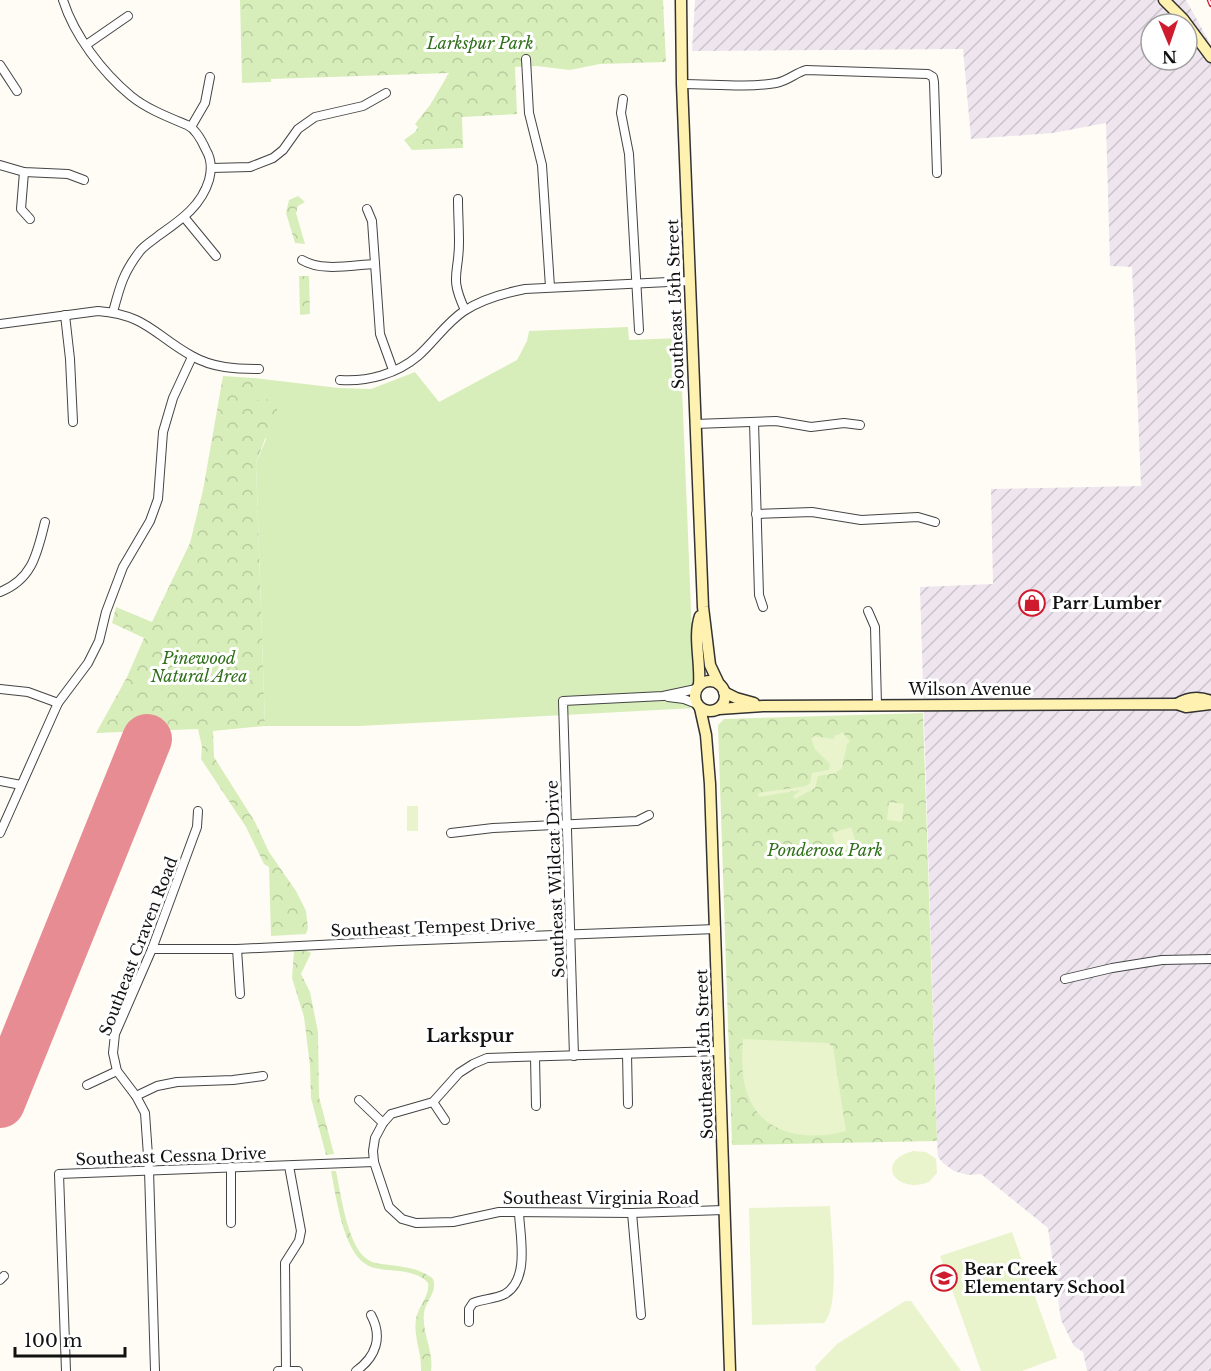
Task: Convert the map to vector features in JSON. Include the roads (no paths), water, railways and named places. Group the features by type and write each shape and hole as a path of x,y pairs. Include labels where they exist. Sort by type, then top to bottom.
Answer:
{"main road":[{"name":"Southeast 15th Street","path":"681,0 689,281 703,607 710,665 722,688"},
{"path":"1164,0 1183,19 1211,57"},
{"name":"Southeast 15th Street","path":"698,687 698,621 703,607"},
{"path":"709,681 722,688 724,701 716,710 705,711 699,706 695,694 698,687 709,681"},
{"name":"Wilson Avenue","path":"722,688 736,698 763,706"},
{"name":"Wilson Avenue","path":"716,710 763,706 877,705 1178,704 1186,707 1203,707 1211,703"},
{"name":"Southeast 15th Street","path":"699,706 706,735 716,929 730,1371"},
{"name":"Southeast 15th Street","path":"706,735 716,710"}],"street":[{"path":"63,0 67,13 86,45 112,79 132,97 167,118 191,127 201,139 212,168 201,199 184,217 142,248 125,271 113,312"},
{"path":"86,45 128,16"},
{"path":"526,59 529,113 543,165 550,287"},
{"path":"0,66 16,91"},
{"path":"682,84 729,86 776,83 786,81 796,72 806,70 928,74 933,77 934,82 938,173"},
{"path":"191,127 205,103 210,77"},
{"path":"212,168 249,167 273,158 283,150 298,129 315,117 363,106 386,93"},
{"path":"623,99 621,113 630,154 639,330"},
{"path":"0,165 24,172 68,174 84,180"},
{"path":"24,172 21,209 30,219"},
{"path":"458,199 459,244 454,276 456,291 465,310"},
{"path":"367,209 372,222 380,334 393,370"},
{"path":"184,217 216,256"},
{"path":"302,260 309,264 324,266 375,264"},
{"path":"340,380 373,379 393,370 417,357 446,326 465,310 499,295 525,289 550,287 689,281"},
{"path":"0,324 98,311 113,312 131,316 149,325 192,357 215,366 259,369"},
{"path":"65,315 73,422"},
{"path":"0,833 58,703 88,663 99,640 105,612 123,567 150,521 158,499 163,432 173,398 192,357"},
{"path":"695,424 776,421 811,427 844,423 860,425"},
{"path":"754,422 759,595 763,607"},
{"path":"756,514 812,512 861,520 918,517 935,522"},
{"path":"0,592 23,579 34,562 45,522"},
{"path":"868,611 875,627 877,705"},
{"path":"663,696 698,687"},
{"path":"0,689 28,692 58,703"},
{"path":"663,696 684,699 699,706"},
{"name":"Southeast Wildcat Drive","path":"574,1056 563,701 663,696"},
{"path":"0,781 21,785"},
{"name":"Southeast Craven Road","path":"117,1071 113,1053 115,1034 152,949 197,828 198,811"},
{"path":"451,833 493,828 637,821 649,815"},
{"name":"Southeast Tempest Drive","path":"152,949 237,949 716,929"},
{"path":"237,949 240,994"},
{"path":"1065,979 1162,960 1211,959"},
{"path":"374,1162 375,1138 391,1114 433,1102 459,1073 487,1058 719,1052"},
{"path":"627,1054 628,1104"},
{"path":"535,1057 536,1106"},
{"path":"87,1085 117,1071 136,1096 145,1113 155,1371"},
{"path":"136,1096 157,1086 177,1082 233,1080 263,1076"},
{"path":"359,1100 383,1123"},
{"path":"433,1102 445,1120"},
{"name":"Southeast Virginia Road","path":"374,1162 389,1207 402,1219 410,1222 453,1222 489,1213 632,1213 724,1210"},
{"name":"Southeast Cessna Drive","path":"66,1371 59,1174 374,1162"},
{"path":"286,1370 285,1263 299,1241 301,1231 289,1166"},
{"path":"231,1167 231,1223"},
{"path":"469,1322 469,1309 473,1303 503,1295 518,1280 521,1260 519,1213"},
{"path":"632,1213 641,1315"},
{"path":"356,1371 374,1353 378,1335 371,1315"},
{"path":"278,1371 298,1371"}],"railway":[{"path":"1209,0 1211,5"}],"place":[{"name":"Parr Lumber","path":"1032,603"},
{"name":"Bear Creek Elementary School","path":"944,1278"}],"district":[{"name":"Larkspur","path":"470,1036"}],"park label":[{"name":"Larkspur Park","path":"480,43"},
{"name":"Pinewood Natural Area","path":"199,667"},
{"name":"Ponderosa Park","path":"825,850"}]}
